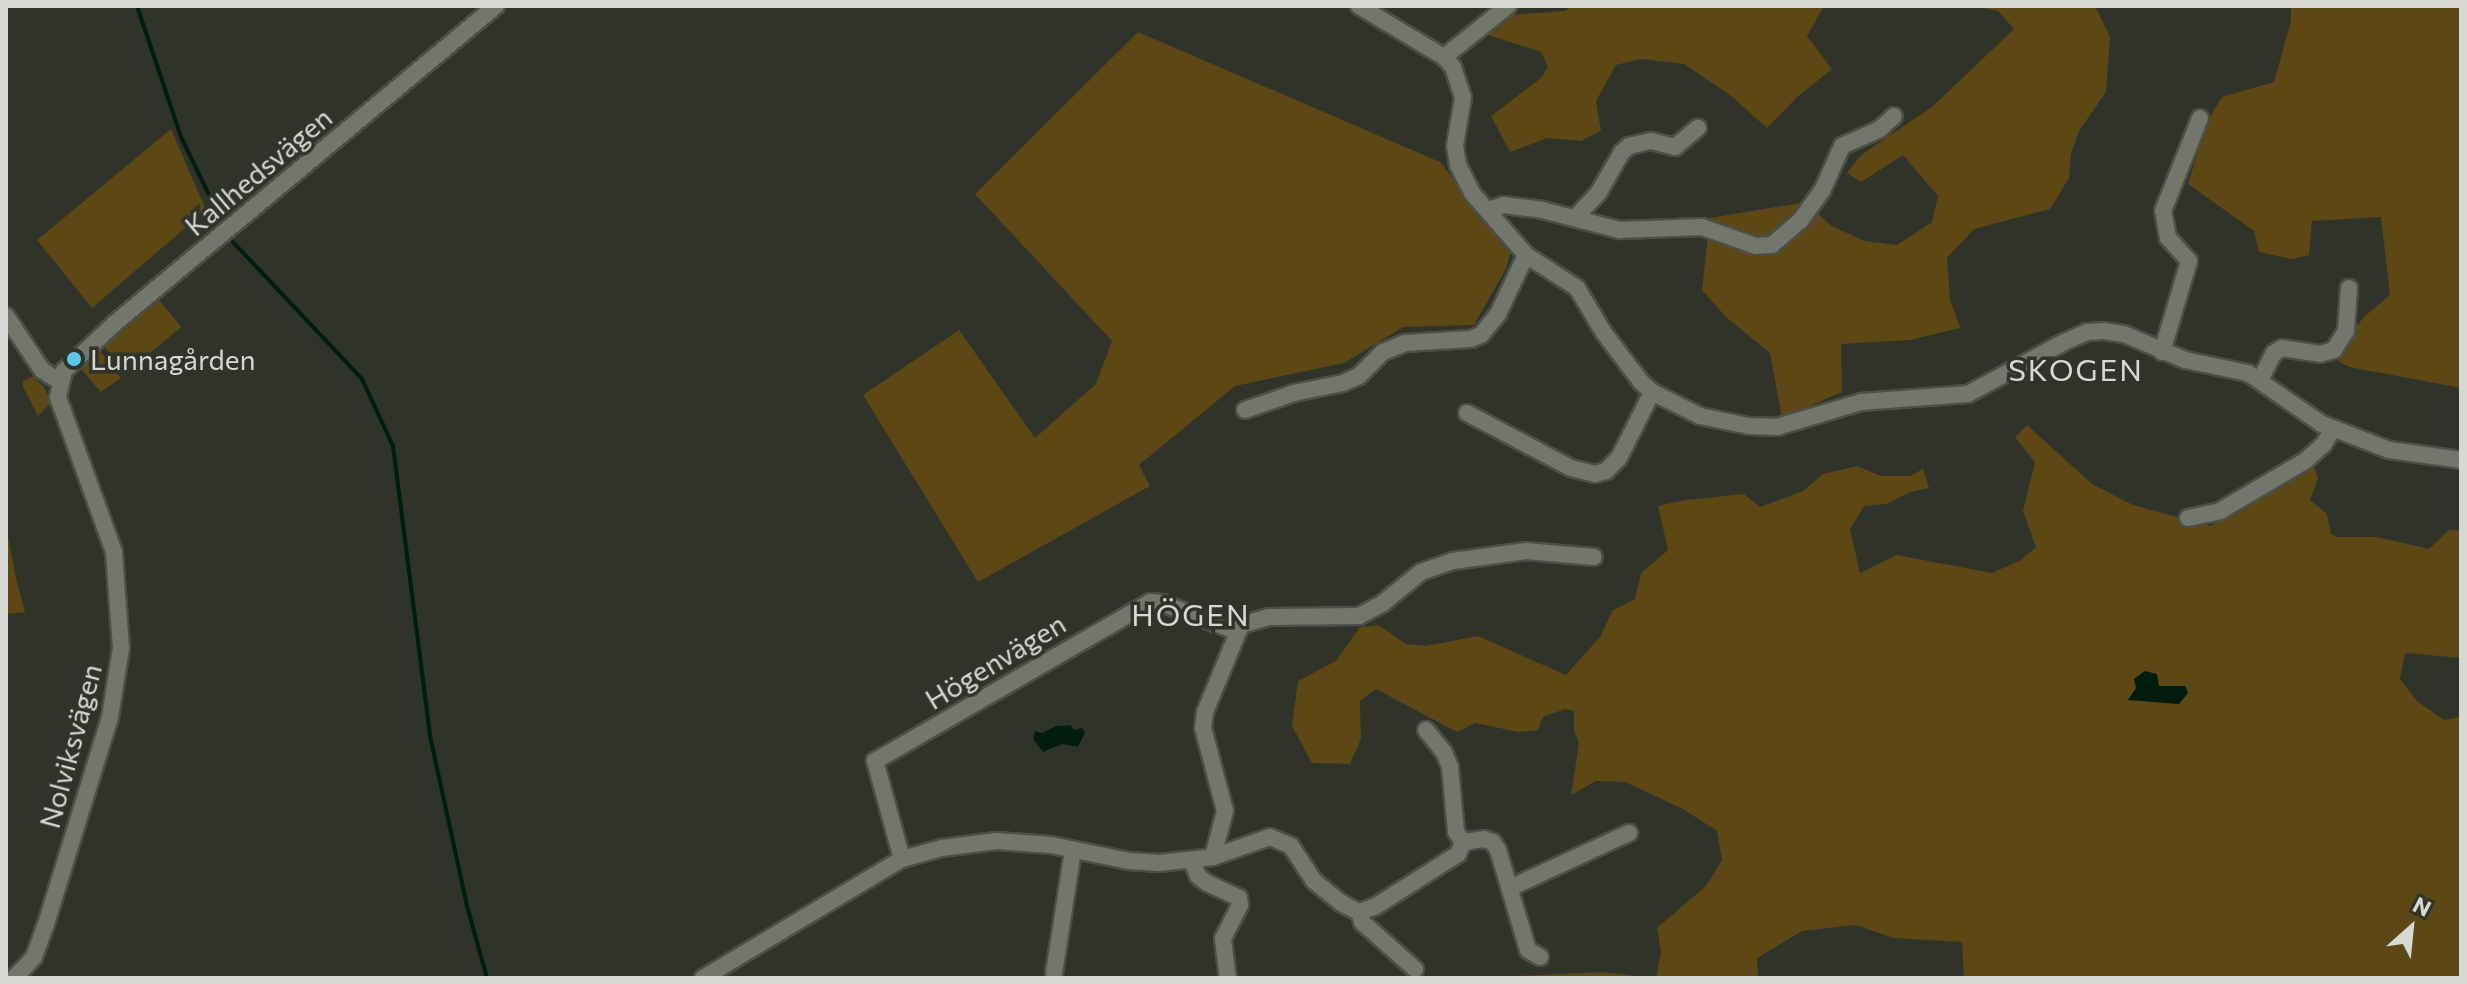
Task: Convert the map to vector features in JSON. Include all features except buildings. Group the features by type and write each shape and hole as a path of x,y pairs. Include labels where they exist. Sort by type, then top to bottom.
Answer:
{"street":[{"name":"Kallhedsvägen","path":"59,381 86,348 496,6"},
{"path":"1359,6 1444,57 1453,67 1463,97 1455,146 1458,165 1472,193 1526,255 1577,288 1613,347 1652,392 1700,416 1749,426 1777,427 1861,402 1976,392 2087,332 2124,334 2162,352 2248,373 2333,429 2389,450 2461,460"},
{"path":"1444,57 1508,6"},
{"path":"1488,210 1503,205 1620,230 1702,227 1756,246 1772,245 1800,221 1815,201 1842,146 1880,129 1894,116"},
{"path":"2162,352 2189,261 2168,238 2163,211 2200,118"},
{"path":"1575,218 1599,192 1622,152 1629,146 1651,141 1675,147 1698,128"},
{"path":"1245,410 1294,393 1343,383 1359,376 1383,352 1405,343 1471,339 1481,335 1498,314 1526,255"},
{"path":"2260,380 2274,353 2282,348 2320,354 2334,350 2346,331 2349,288"},
{"path":"6,316 42,370 59,381"},
{"name":"Nolviksvägen","path":"14,978 34,957 49,916 110,717 121,648 111,538 65,419 58,397 59,381"},
{"path":"1467,413 1563,465 1595,474 1606,471 1619,458 1652,392"},
{"path":"2188,518 2220,511 2305,461 2323,445 2333,429"},
{"path":"1213,857 1225,811 1203,728 1205,712 1236,631 1251,619 1359,616 1383,603 1421,572 1453,561 1526,551 1594,557"},
{"name":"Högenvägen","path":"902,859 875,761 1150,602 1162,603 1236,631"},
{"path":"1426,730 1444,752 1450,767 1456,832 1463,842"},
{"path":"1512,887 1629,833"},
{"path":"703,978 902,859 942,848 992,841 1021,841 1129,861 1192,861 1213,857 1262,838 1285,841 1295,849 1305,871 1315,883 1359,912 1362,922 1415,969"},
{"path":"1463,842 1484,839 1493,842 1512,887 1528,950 1540,957"},
{"path":"1359,912 1376,906 1458,854 1463,842"},
{"path":"1054,973 1073,850"},
{"path":"1192,861 1198,876 1239,898 1240,905 1223,939 1228,978"}],"shaded area":[{"path":"1572,6 1824,6 1807,36 1832,69 1797,97 1767,128 1730,95 1684,64 1641,59 1616,65 1596,101 1601,131 1581,141 1547,138 1510,152 1491,116 1541,78 1548,67 1541,52 1485,34 1509,15 1565,11"},
{"path":"1972,6 2095,6 2110,37 2106,92 2079,131 2071,154 2069,178 2050,209 1974,229 1947,258 1950,299 1960,328 1910,340 1841,344 1842,392 1782,418 1770,353 1726,317 1702,290 1710,218 1806,202 1830,225 1864,241 1897,245 1932,222 1938,196 1903,155 1861,182 1847,173 1861,155 1932,107 2014,29 1998,11"},
{"path":"2291,6 2461,6 2461,388 2349,367 2330,356 2365,316 2390,295 2381,217 2312,221 2309,255 2292,259 2259,252 2254,231 2188,184 2207,122 2222,97 2274,82 2291,21"},
{"path":"1138,32 1440,162 1511,251 1506,269 1474,325 1403,327 1344,363 1235,386 1139,465 1150,486 978,582 863,395 959,330 1035,438 1096,384 1112,341 975,194"},
{"path":"171,129 206,210 92,308 37,240"},
{"path":"159,300 181,327 126,373 104,346"},
{"path":"97,347 121,378 101,392 81,369"},
{"path":"33,377 44,387 51,403 38,416 23,387 23,381"},
{"path":"2027,425 2092,484 2133,505 2210,526 2313,463 2318,478 2310,500 2327,514 2331,534 2337,537 2377,537 2429,549 2449,530 2461,530 2461,658 2405,653 2400,679 2417,701 2444,720 2461,717 2461,978 1964,978 1962,942 1893,938 1856,925 1802,931 1757,958 1758,978 1656,978 1661,952 1657,928 1706,886 1722,860 1717,831 1683,809 1625,782 1596,781 1571,795 1579,743 1574,731 1574,711 1565,709 1543,717 1538,730 1519,732 1475,723 1457,732 1376,689 1360,701 1361,739 1350,764 1312,763 1292,726 1298,681 1336,661 1360,627 1378,625 1406,644 1426,646 1478,636 1566,675 1600,637 1613,610 1635,599 1641,573 1668,550 1658,506 1744,494 1760,507 1803,491 1823,474 1857,466 1881,476 1910,476 1923,469 1929,488 1910,492 1886,504 1864,506 1850,529 1860,573 1897,555 1992,573 2021,560 2036,547 2023,511 2035,462 2015,437"},
{"path":"6,526 16,578 25,612 6,614"},
{"path":"2145,671 2157,674 2159,686 2185,686 2188,693 2179,704 2128,700 2136,688 2134,679"},
{"path":"1070,725 1075,730 1082,728 1085,733 1078,747 1062,744 1043,752 1033,739 1035,731 1042,733 1056,726"},
{"path":"1602,972 1656,978 1474,978"}],"waterway":[{"path":"137,6 181,137 222,222"},
{"path":"233,242 362,379 393,446 430,736 467,906 487,978"}],"place":[{"name":"Lunnagården","path":"74,359"}],"district":[{"name":"SKOGEN","path":"2076,369"},
{"name":"HÖGEN","path":"1191,614"}]}
